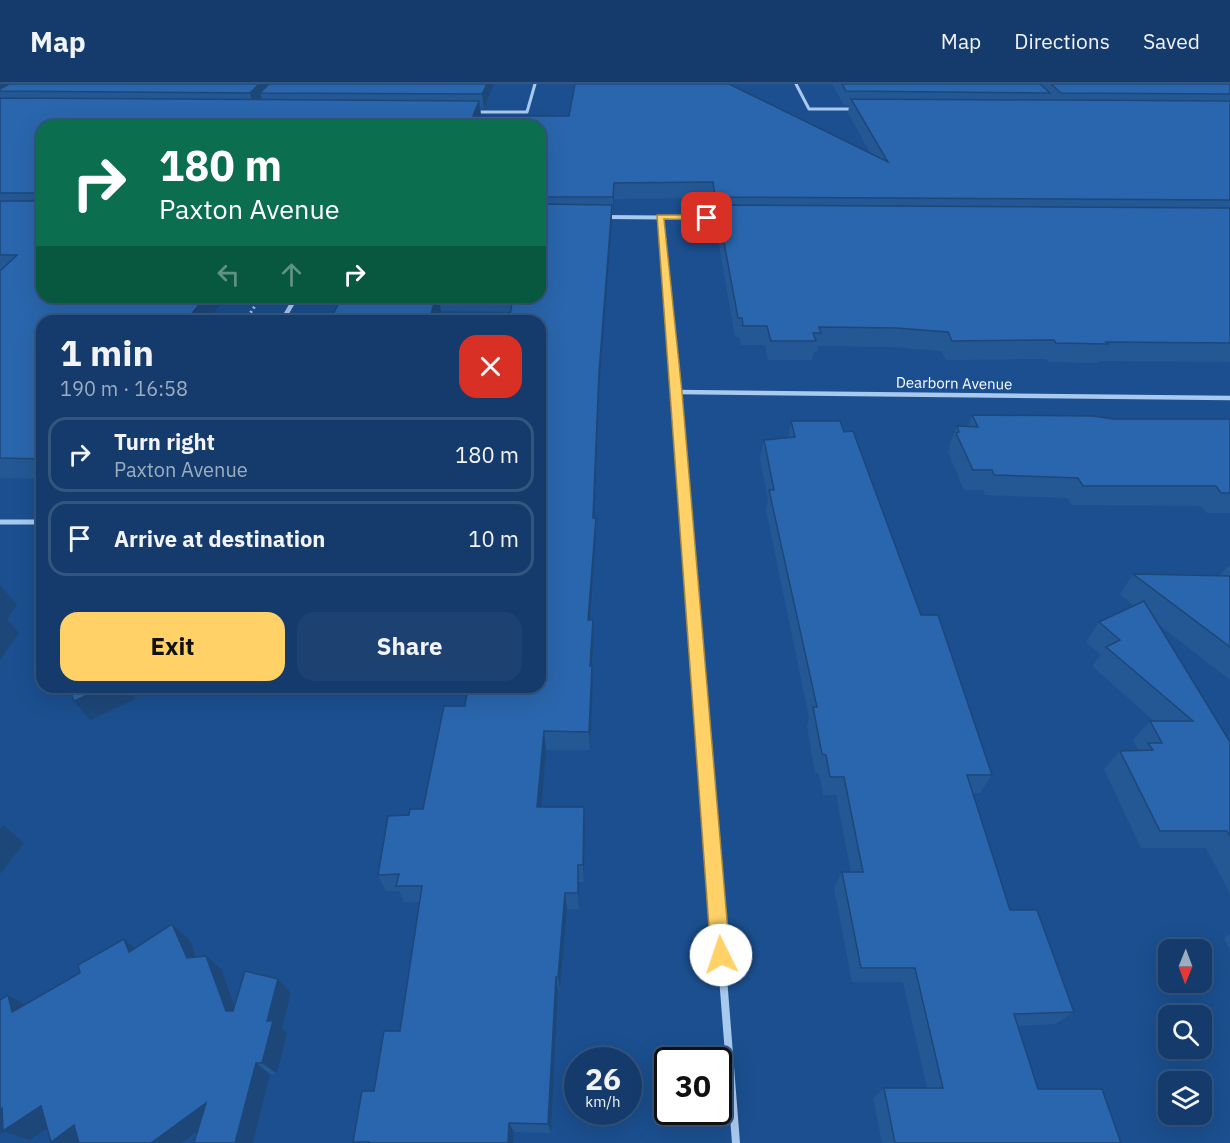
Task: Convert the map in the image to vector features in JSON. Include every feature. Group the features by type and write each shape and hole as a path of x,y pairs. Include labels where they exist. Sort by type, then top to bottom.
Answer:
{"street":[{"path":"468,112 527,112 535,84"},
{"path":"796,84 809,109 856,110"},
{"path":"600,217 731,218"},
{"path":"660,217 677,392 736,1143"},
{"name":"Dearborn Avenue","path":"677,392 1230,398"},
{"path":"0,522 36,522"}],"building":[{"path":"9,84 259,84 250,93 0,91"},
{"path":"269,84 487,84 482,94 260,93"},
{"path":"575,84 729,84 888,162 851,99 1230,101 1230,200 715,197 713,182 614,183 613,197 546,197 546,120 36,120 36,196 34,193 0,193 0,98 479,101 473,116 569,116"},
{"path":"842,84 1040,84 1050,93 846,91"},
{"path":"1051,84 1230,84 1230,94 1061,93"},
{"path":"36,199 36,303 200,303 191,315 36,315 36,459 0,458 0,271 17,255 0,255 0,201"},
{"path":"546,204 612,205 599,372 593,518 596,518 588,620 593,620 589,732 544,731 537,807 584,807 583,865 578,865 578,893 565,893 558,977 556,977 548,1124 509,1123 508,1143 353,1142 362,1091 374,1091 384,1031 400,1031 422,886 396,886 399,874 378,875 388,816 409,815 410,809 423,809 444,706 465,706 467,693 546,693 546,315 510,315 512,303 546,303"},
{"path":"717,205 1230,208 1230,343 1106,342 1108,344 1056,343 1054,340 952,341 948,332 896,328 819,327 821,333 813,333 816,341 771,341 767,326 743,326 742,318 738,318"},
{"path":"339,303 434,303 431,315 333,315"},
{"path":"972,415 1093,416 1113,419 1230,419 1230,493 1221,493 1216,486 1083,486 1078,478 994,475 992,470 973,470 956,433 959,432 957,426 978,427"},
{"path":"791,421 840,421 844,432 853,431 921,615 938,615 992,775 967,775 1010,910 1037,910 1074,1012 1014,1014 1038,1089 1102,1089 1121,1143 895,1143 884,1088 943,1088 915,968 861,968 842,872 863,872 844,777 830,777 826,755 822,754 813,707 817,707 769,490 774,490 764,440 795,437"},
{"path":"1133,574 1230,576 1230,647"},
{"path":"1144,601 1230,742 1230,836 1227,831 1160,831 1120,751 1153,750 1148,743 1162,743 1150,721 1193,721 1106,647 1120,640 1099,622"},
{"path":"71,693 92,693 74,701"},
{"path":"172,924 187,958 206,956 226,1011 233,1011 245,971 278,979 267,1021 273,1021 262,1063 256,1063 235,1143 194,1143 206,1103 151,1143 79,1143 74,1125 51,1142 41,1106 3,1131 2,1108 0,1110 0,1000 8,995 12,1012 80,973 78,965 124,939 129,952"}],"route":[{"path":"707,218 660,217 677,392 721,955"}]}
